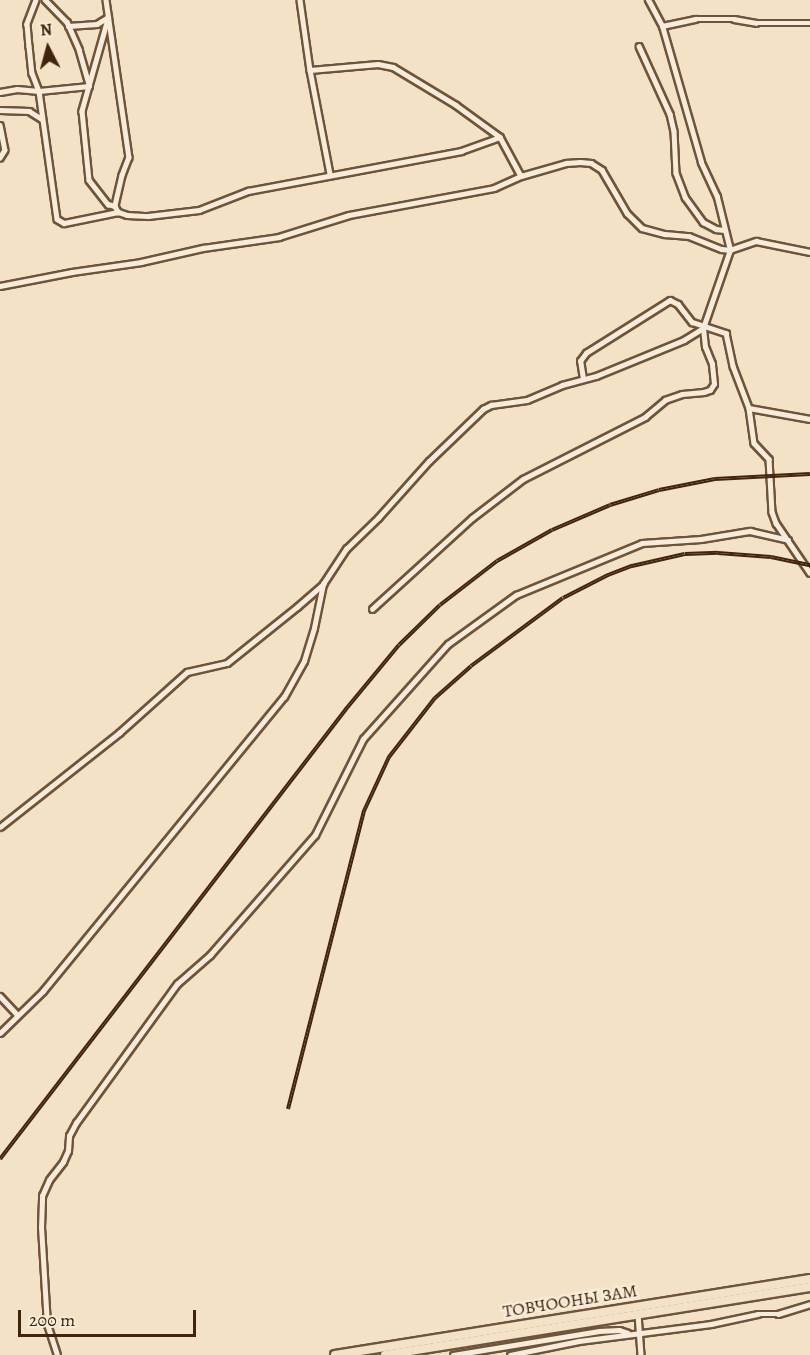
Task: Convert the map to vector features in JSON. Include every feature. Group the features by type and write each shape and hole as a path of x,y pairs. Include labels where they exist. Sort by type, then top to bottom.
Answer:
{"highway":[{"name":"ТОВЧООНЫ ЗАМ","path":"335,1355 810,1279"},
{"name":"ТОВЧООНЫ ЗАМ","path":"385,1355 810,1287"}],"street":[{"path":"36,0 27,24 32,73 39,91 59,223 118,212 148,216 199,210 248,191 460,151 500,137"},
{"path":"45,0 68,26 79,50 89,86"},
{"path":"106,0 129,157 115,206 118,212"},
{"path":"300,0 310,70 330,174"},
{"path":"372,609 472,518 523,479 645,417 665,400 710,390 714,384 714,375 705,347 704,328 730,250 717,197 701,162 662,26 648,0"},
{"path":"68,26 97,24 109,16"},
{"path":"109,16 82,111 89,180 108,204 115,206"},
{"path":"662,26 695,19 734,19 756,23 810,23"},
{"path":"639,46 670,114 674,131 676,173 685,197 704,222 716,229 724,230"},
{"path":"310,70 378,64 393,67 456,105 500,137 521,176"},
{"path":"0,92 17,88 39,91 89,86"},
{"path":"0,110 30,111 42,119"},
{"path":"0,125 4,154 0,158"},
{"path":"0,286 141,262 203,248 279,237 349,215 494,188 521,176 566,163 591,163 602,170 627,213 642,228 665,234 689,236 730,250 756,241 810,252"},
{"path":"583,379 580,365 582,357 664,302 674,301 692,322 704,328 722,331 729,339 733,366 749,408 754,443 769,459 772,512 810,573"},
{"path":"0,827 119,733 188,672 227,663 237,657 323,584 346,549 474,416 491,405 527,400 596,376 663,349 704,328"},
{"path":"749,408 810,419"},
{"path":"57,1355 47,1325 41,1228 42,1196 49,1180 63,1162 68,1151 69,1136 76,1123 177,984 210,955 315,835 363,739 448,644 516,595 642,543 701,539 750,531 788,540"},
{"path":"0,1033 50,982 284,697 304,661 314,628 323,584"},
{"path":"0,996 18,1015"},
{"path":"510,1355 629,1334 695,1324 711,1324 758,1314 778,1314 810,1304"},
{"path":"638,1314 641,1355"},
{"path":"453,1355 599,1331 619,1329 629,1334"}],"railway":[{"path":"0,1159 346,709 399,645 440,605 497,561 552,530 610,505 659,490 715,479 810,474"},
{"path":"288,1109 364,811 389,757 435,698 471,666 563,598 608,575 632,566 685,554 718,553 771,557 810,565"}]}
